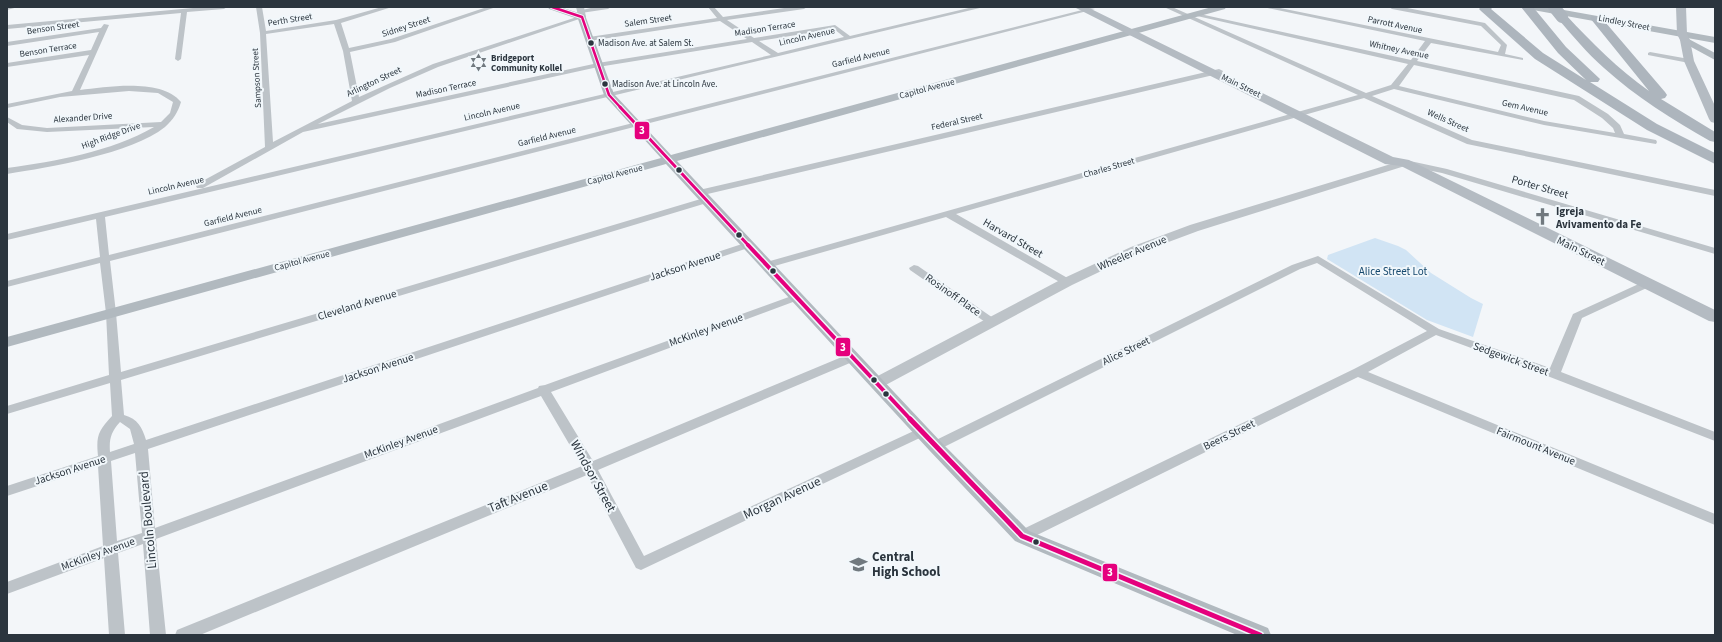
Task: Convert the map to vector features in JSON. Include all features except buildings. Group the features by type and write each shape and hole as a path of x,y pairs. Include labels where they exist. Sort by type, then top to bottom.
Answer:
{"highway":[{"path":"1484,8 1539,56 1652,127 1715,159"},
{"path":"1531,9 1562,50 1592,77 1650,120 1715,159"},
{"path":"1558,12 1587,45 1614,70 1658,103 1711,136"},
{"path":"1596,18 1657,91 1711,136"}],"main road":[{"path":"552,7 581,12 609,95 935,446 1022,536 1260,635"},
{"name":"Capitol Avenue","path":"7,342 1222,7"},
{"path":"1681,7 1683,37 1689,59 1715,119"},
{"name":"Main Street","path":"1086,8 1302,113 1390,161 1404,163 1647,284 1715,316"},
{"name":"Lindley Street","path":"1531,9 1596,18 1683,37 1715,40"},
{"path":"1683,37 1715,58"},
{"path":"1689,59 1715,58"}],"street":[{"path":"7,8 15,7"},
{"path":"157,14 163,7"},
{"path":"7,27 184,12 224,7"},
{"name":"Sampson Street","path":"260,7 263,33 269,148"},
{"name":"Perth Street","path":"263,33 337,22 389,7"},
{"name":"Sidney Street","path":"346,51 393,41 493,7"},
{"name":"Arlington Street","path":"187,193 356,101 424,71 581,12 608,7"},
{"path":"711,7 721,19 776,55"},
{"name":"Salem Street","path":"590,39 804,7"},
{"name":"Lincoln Avenue","path":"7,237 187,193 981,7"},
{"path":"1167,7 1191,16"},
{"name":"Parrott Avenue","path":"1266,7 1521,59"},
{"path":"1392,7 1483,24 1504,45 1501,55"},
{"name":"Garfield Avenue","path":"7,284 636,125 1086,8"},
{"path":"178,59 184,12"},
{"name":"Whitney Avenue","path":"1191,16 1218,20 1576,98 1605,116 1617,127 1620,136"},
{"name":"Wells Street","path":"1191,16 1203,23 1470,142 1715,193"},
{"path":"75,92 102,30 111,18"},
{"name":"Whitney Avenue","path":"1203,23 1218,20"},
{"path":"337,22 346,51 356,101"},
{"name":"Madison Terrace","path":"303,130 598,65 835,27 849,38"},
{"name":"Benson Street","path":"7,44 102,30"},
{"path":"1394,87 1429,41"},
{"name":"Benson Terrace","path":"7,65 92,52"},
{"path":"1650,54 1689,59"},
{"name":"Federal Street","path":"703,196 1216,72"},
{"name":"Charles Street","path":"767,265 1394,87"},
{"name":"Gem Avenue","path":"1394,87 1544,123 1653,142"},
{"name":"High Ridge Drive","path":"7,106 45,96 75,92 124,89 157,90 170,95 177,102 173,114 164,124 141,137 87,156 7,171"},
{"name":"Alexander Drive","path":"7,119 20,127 47,130 164,124"},
{"name":"Porter Street","path":"1404,163 1444,171 1715,250"},
{"name":"Wheeler Avenue","path":"877,383 1067,282 1135,250 1194,228 1404,163"},
{"name":"Cleveland Avenue","path":"7,410 703,196"},
{"name":"Harvard Street","path":"948,214 1067,282"},
{"path":"100,215 111,313 118,417 108,428 103,439 117,635"},
{"name":"Jackson Avenue","path":"7,491 748,245"},
{"name":"Sedgewick Street","path":"1318,259 1435,331 1554,374 1715,437"},
{"name":"Alice Street","path":"935,446 1296,266 1318,259"},
{"name":"Rosinoff Place","path":"914,268 992,322"},
{"path":"1554,374 1577,316 1647,284"},
{"name":"McKinley Avenue","path":"7,588 796,297"},
{"name":"Beers Street","path":"1022,536 1358,372 1435,331"},
{"name":"Taft Avenue","path":"183,635 590,468 853,357"},
{"name":"Fairmount Avenue","path":"1358,372 1715,520"},
{"name":"Windsor Street","path":"544,389 590,468 641,564"},
{"name":"Lincoln Boulevard","path":"118,417 130,421 136,428 141,447 158,635"},
{"name":"Morgan Avenue","path":"641,564 922,432"}],"green space":[{"name":"Alice Street Lot","path":"1375,238 1406,250 1431,273 1483,304 1473,337 1427,320 1327,259 1328,255"}],"transit line":[{"name":"3","path":"552,7 582,17 609,95 935,446 1022,536 1260,635"}],"place":[{"name":"Madison Ave. at Salem St.","path":"591,43"},
{"name":"Bridgeport Community Kollel","path":"478,63"},
{"name":"Madison Ave. at Lincoln Ave.","path":"605,84"},
{"name":"Igreja Avivamento da Fe","path":"1543,217"},
{"name":"Central High School","path":"859,564"}]}
